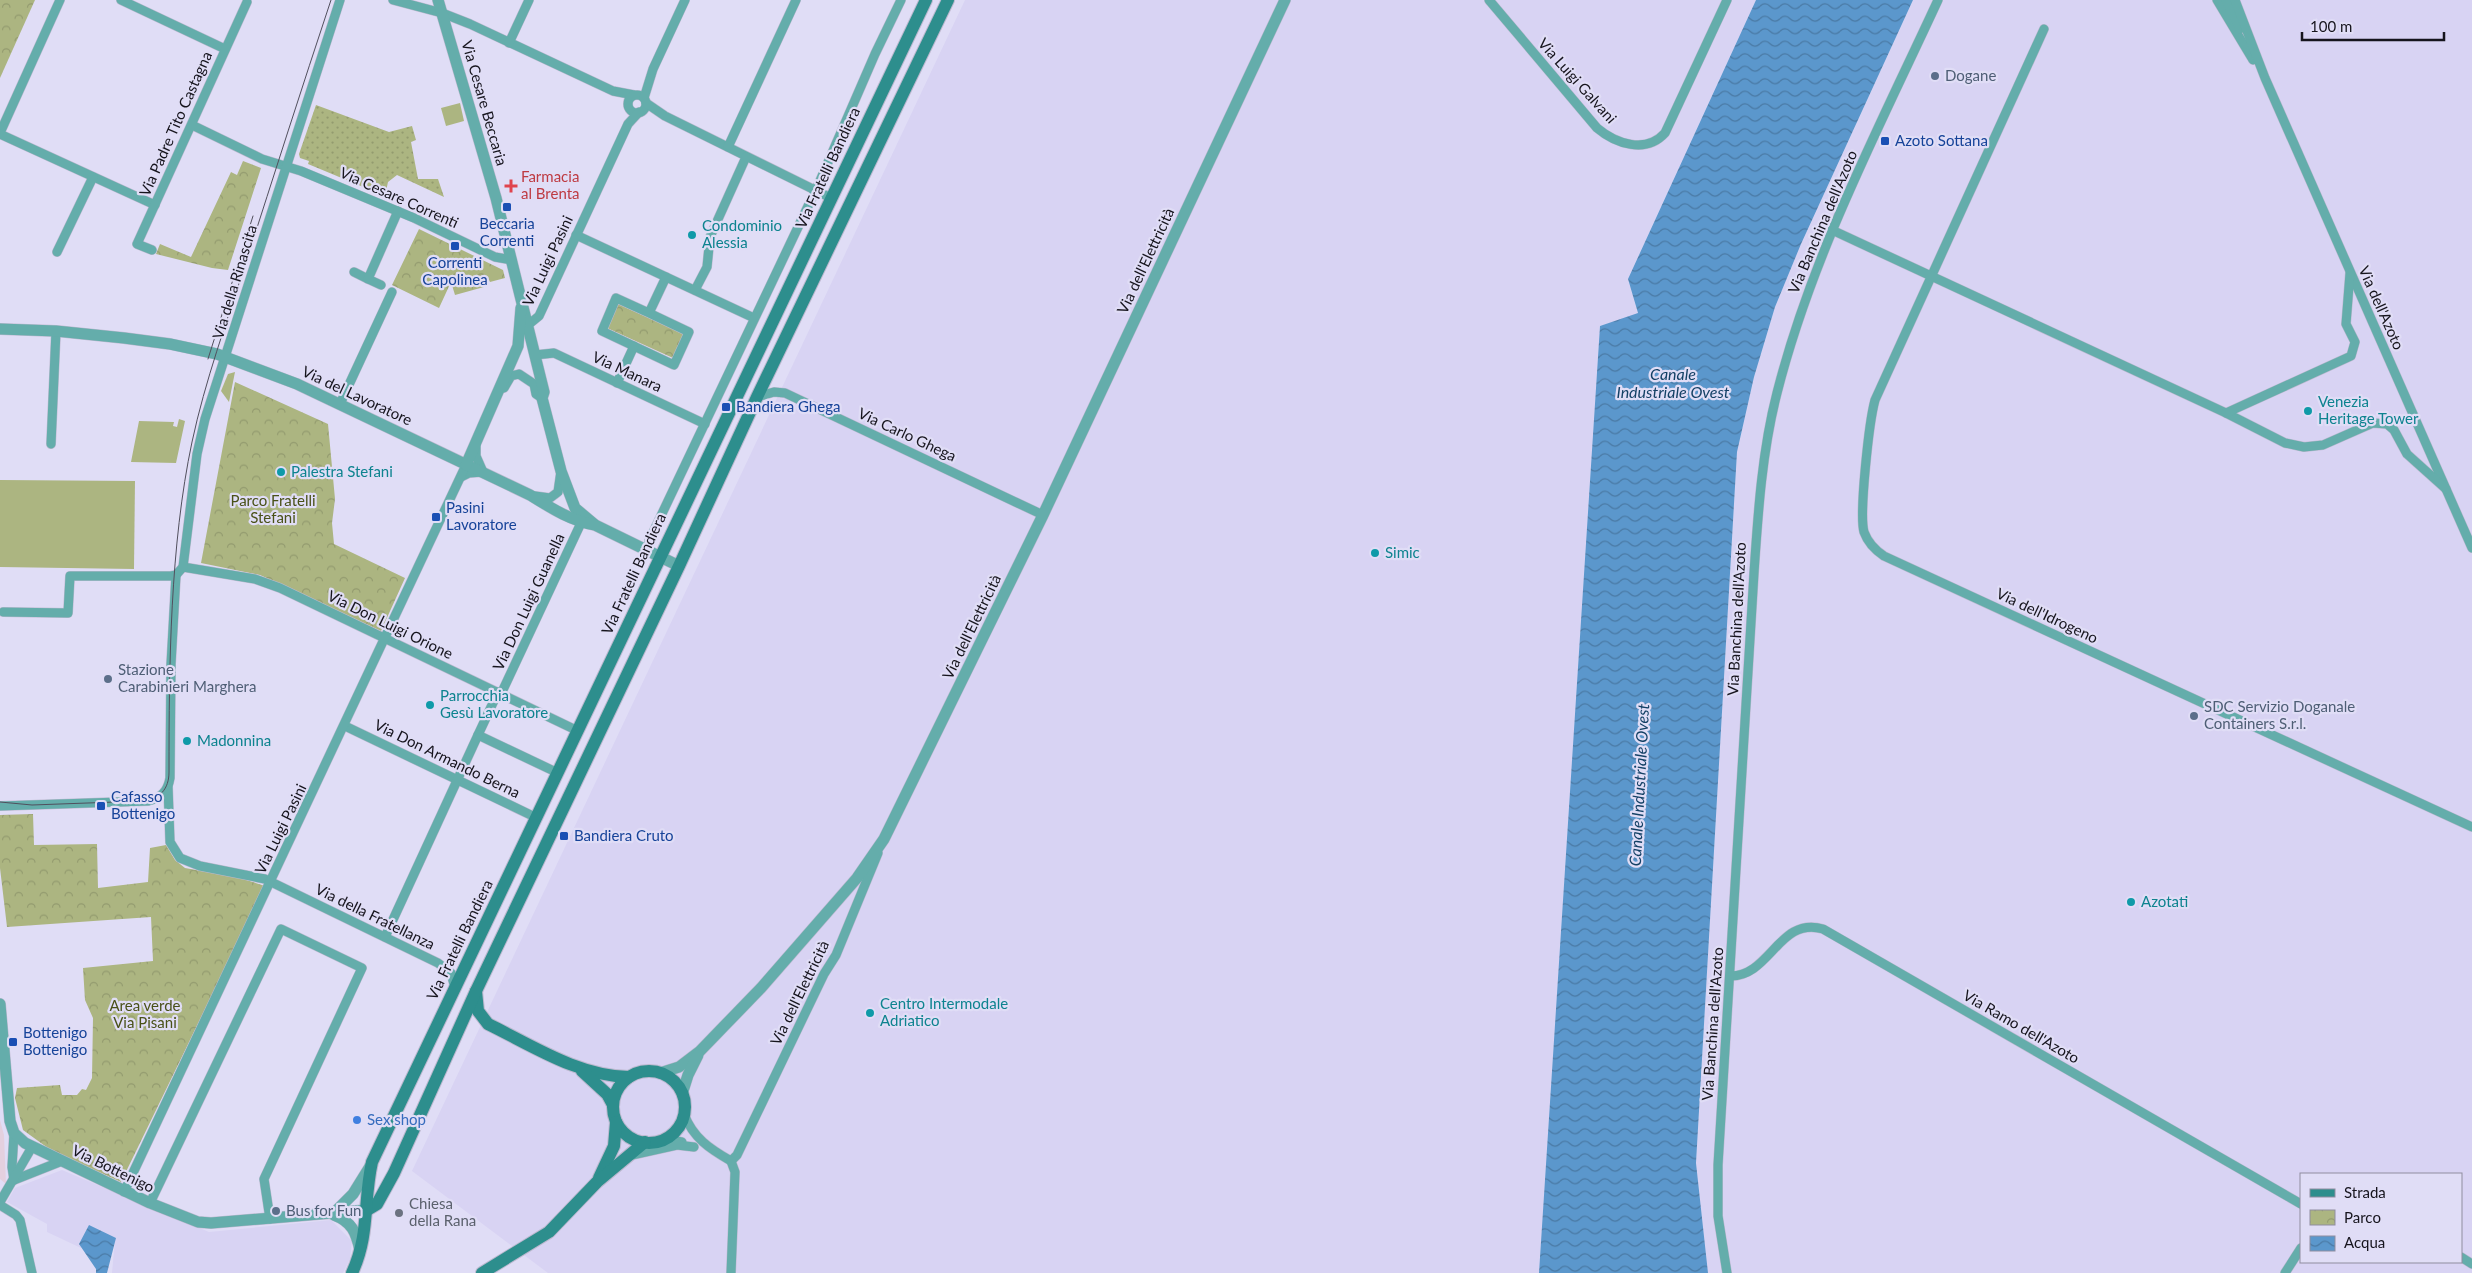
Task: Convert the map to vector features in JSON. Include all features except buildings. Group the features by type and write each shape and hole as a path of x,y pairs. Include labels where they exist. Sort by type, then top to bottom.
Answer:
{"main road":[{"name":"Via Fratelli Bandiera","path":"352,1273 361,1254 372,1162 926,0"},
{"path":"367,1210 377,1204 394,1173 476,991 679,566 757,397 948,0"},
{"path":"476,991 478,1011 488,1024"},
{"path":"462,1023 470,1021 488,1024 580,1069 607,1077 629,1077"},
{"path":"580,1069 607,1094 613,1105 616,1122 614,1146 597,1182"},
{"path":"613,1105 615,1094 621,1084 639,1072 660,1073 669,1077 682,1094 684,1114 674,1132 665,1139 645,1142 633,1139 623,1132 616,1122"},
{"path":"482,1273 549,1232 597,1182 645,1142"},
{"path":"372,1162 380,1174 394,1173"}],"street":[{"path":"60,0 0,134 155,205"},
{"path":"121,0 226,49"},
{"name":"Via della Rinascita","path":"183,567 197,454 205,419 340,0"},
{"path":"393,0 442,13 640,102 746,157 831,198"},
{"name":"Via Cesare Beccaria","path":"438,0 496,198 544,392 542,398 561,472 575,508 595,525"},
{"path":"509,43 529,0"},
{"name":"Via Luigi Pasini","path":"528,325 539,316 640,102 685,0"},
{"path":"728,147 796,0"},
{"name":"Via Fratelli Bandiera","path":"650,541 816,190 875,54 901,0"},
{"name":"Via dell'Elettricità","path":"731,1161 737,1155 824,974 836,955 884,839 1043,515 1285,0"},
{"name":"Via Luigi Galvani","path":"1489,0 1603,133 1622,143 1639,145 1651,142 1662,136 1727,0"},
{"name":"Via Banchina dell'Azoto","path":"1726,1273 1718,1216 1718,1165 1755,547 1766,448 1776,395 1791,340 1832,230 1938,0"},
{"name":"Via dell'Azoto","path":"2217,0 2265,78"},
{"name":"Via dell'Azoto","path":"2226,0 2265,78 2472,548"},
{"name":"Via dell'Azoto","path":"2235,0 2265,78"},
{"name":"Via Padre Tito Castagna","path":"152,250 137,244 247,2"},
{"name":"Via dell'Idrogeno","path":"2044,29 1878,389 1872,412 1863,522 1866,537 1876,550 1884,556 2472,827"},
{"path":"613,91 632,111 640,102"},
{"path":"629,106 629,99 640,102"},
{"name":"Via Luigi Pasini","path":"628,124 629,106"},
{"name":"Via Cesare Correnti","path":"192,126 236,147 398,211 494,257 512,260"},
{"path":"695,290 707,267 710,237 746,157"},
{"path":"57,252 93,176"},
{"path":"368,279 398,211"},
{"path":"1832,230 2226,413 2285,443 2304,447 2323,445 2373,423 2387,424 2394,430 2407,454 2446,489"},
{"path":"576,235 754,318"},
{"path":"2226,413 2351,356 2355,342 2346,324 2350,270"},
{"path":"354,272 380,284"},
{"path":"649,313 666,277"},
{"path":"340,404 392,292"},
{"path":"616,298 649,313 689,332 674,365 602,331 616,298"},
{"name":"Via Cesare Beccaria","path":"466,465 518,346 522,302"},
{"name":"Via del Lavoratore","path":"0,329 56,332 170,344 226,357 297,384 530,495 581,523 595,525 679,566"},
{"path":"51,444 56,332"},
{"path":"617,383 634,346"},
{"name":"Via Manara","path":"535,355 554,353 705,424"},
{"path":"498,394 512,376 519,374 534,384 536,394 542,398"},
{"name":"Via Carlo Ghega","path":"757,397 774,392 785,393 1043,515"},
{"path":"461,477 469,473 483,472 476,456 476,443"},
{"name":"Via Luigi Pasini","path":"124,1192 345,726 466,465"},
{"path":"530,495 550,498 558,492 561,472"},
{"name":"Via Don Luigi Guanella","path":"385,937 457,778 581,523"},
{"path":"2,612 68,613 70,576 173,575 183,567"},
{"name":"Via Don Luigi Orione","path":"183,567 255,578 280,588 578,731"},
{"path":"173,575 168,786 168,821 171,846 177,855 184,860 200,866 271,882"},
{"name":"Via Don Armando Berna","path":"345,726 457,778 537,818"},
{"path":"478,735 558,774"},
{"path":"0,806 143,802 158,798 168,786"},
{"path":"143,802 159,806 168,821"},
{"path":"660,1073 679,1067 700,1051 761,988 850,886 884,839"},
{"name":"Via della Fratellanza","path":"271,882 447,969 451,973 455,988"},
{"name":"Via Ramo dell'Azoto","path":"1730,976 1740,976 1749,972 1792,932 1809,927 1823,929 2300,1203"},
{"path":"150,1204 281,929 362,968 264,1179 270,1219"},
{"path":"0,1004 6,1090 10,1121 14,1133 12,1183"},
{"path":"682,1094 688,1075 700,1051"},
{"path":"684,1114 691,1129 709,1149 731,1161 736,1172 731,1273"},
{"name":"Via Bottenigo","path":"14,1133 32,1147 124,1192 198,1222 211,1223 333,1214"},
{"path":"665,1139 679,1140 694,1147"},
{"path":"625,1158 677,1145 709,1149"},
{"path":"32,1147 1,1202 20,1220 32,1273"},
{"path":"12,1183 62,1161"},
{"name":"Via Fratelli Bandiera","path":"333,1214 353,1194 372,1162"},
{"path":"333,1214 367,1210"},
{"path":"333,1214 346,1220 353,1227 361,1254"},
{"path":"2285,1273 2300,1250"}],"shaded area":[{"path":"965,0 1756,0 1628,279 1638,314 1600,326 1539,1273 548,1273 412,1171"},
{"path":"1913,0 2472,0 2472,1273 1708,1273 1696,1163 1737,452 1754,377 1775,307 1801,244"},
{"path":"0,1120 4,1135 6,1184 0,1179"},
{"path":"62,1170 209,1232 331,1220 352,1241 350,1259 343,1273 112,1273 115,1240 92,1227 81,1248 47,1232 47,1224 7,1202 15,1188"}],"green space":[{"path":"0,0 35,0 0,78"},
{"path":"460,103 464,121 446,126 441,108"},
{"path":"316,105 389,132 412,126 416,140 411,142 418,179 438,179 444,197 397,175 388,182 385,196 308,164 309,161 300,158 299,154"},
{"path":"243,161 261,168 228,270 212,268 156,254 160,244 191,257 231,172 237,175"},
{"path":"419,229 503,270 505,278 490,282 489,280 483,281 484,287 455,295 451,282 439,308 392,285"},
{"path":"618,304 684,334 673,358 607,328"},
{"path":"235,372 229,402 221,391 228,374"},
{"name":"Parco Fratelli Stefani","path":"235,382 328,424 335,499 332,523 334,544 405,578 381,631 260,575 201,563"},
{"path":"179,419 185,421 176,463 131,462 139,421 174,422 173,426 177,427"},
{"path":"0,480 135,481 134,569 0,567"},
{"name":"Area verde Via Pisani","path":"33,814 34,845 97,844 98,888 148,882 150,848 166,845 175,860 185,868 240,878 265,886 121,1182 52,1151 23,1130 15,1098 17,1088 60,1085 62,1095 77,1095 82,1089 86,1090 92,1078 93,1018 85,1000 83,968 153,961 151,917 7,927 0,868 0,815"}],"water":[{"name":"Canale Industriale Ovest","path":"1756,0 1913,0 1801,244 1775,307 1754,377 1737,452 1696,1163 1708,1273 1539,1273 1600,326 1638,313 1628,279"},
{"path":"89,1225 116,1238 107,1273 96,1273 96,1269 79,1244"}],"tram line":[{"path":"0,802 32,805 143,801 154,798 165,788 169,778 170,648 175,564 179,522 192,442 203,396 217,351 331,0"},
{"path":"208,359 253,216"}],"place":[{"name":"Dogane","path":"1935,76"},
{"name":"Azoto Sottana","path":"1885,141"},
{"name":"Farmacia al Brenta","path":"511,186"},
{"name":"Beccaria Correnti","path":"507,207"},
{"name":"Condominio Alessia","path":"692,235"},
{"name":"Correnti Capolinea","path":"455,246"},
{"name":"Bandiera Ghega","path":"726,407"},
{"name":"Venezia Heritage Tower","path":"2308,411"},
{"name":"Palestra Stefani","path":"281,472"},
{"name":"Pasini Lavoratore","path":"436,517"},
{"name":"Simic","path":"1375,553"},
{"name":"Stazione Carabinieri Marghera","path":"108,679"},
{"name":"Parrocchia Gesù Lavoratore","path":"430,705"},
{"name":"SDC Servizio Doganale Containers S.r.l.","path":"2194,716"},
{"name":"Madonnina","path":"187,741"},
{"name":"Cafasso Bottenigo","path":"101,806"},
{"name":"Bandiera Cruto","path":"564,836"},
{"name":"Azotati","path":"2131,902"},
{"name":"Centro Intermodale Adriatico","path":"870,1013"},
{"name":"Bottenigo Bottenigo","path":"13,1042"},
{"name":"Sex shop","path":"357,1120"},
{"name":"Bus for Fun","path":"276,1211"},
{"name":"Chiesa della Rana","path":"399,1213"}]}
